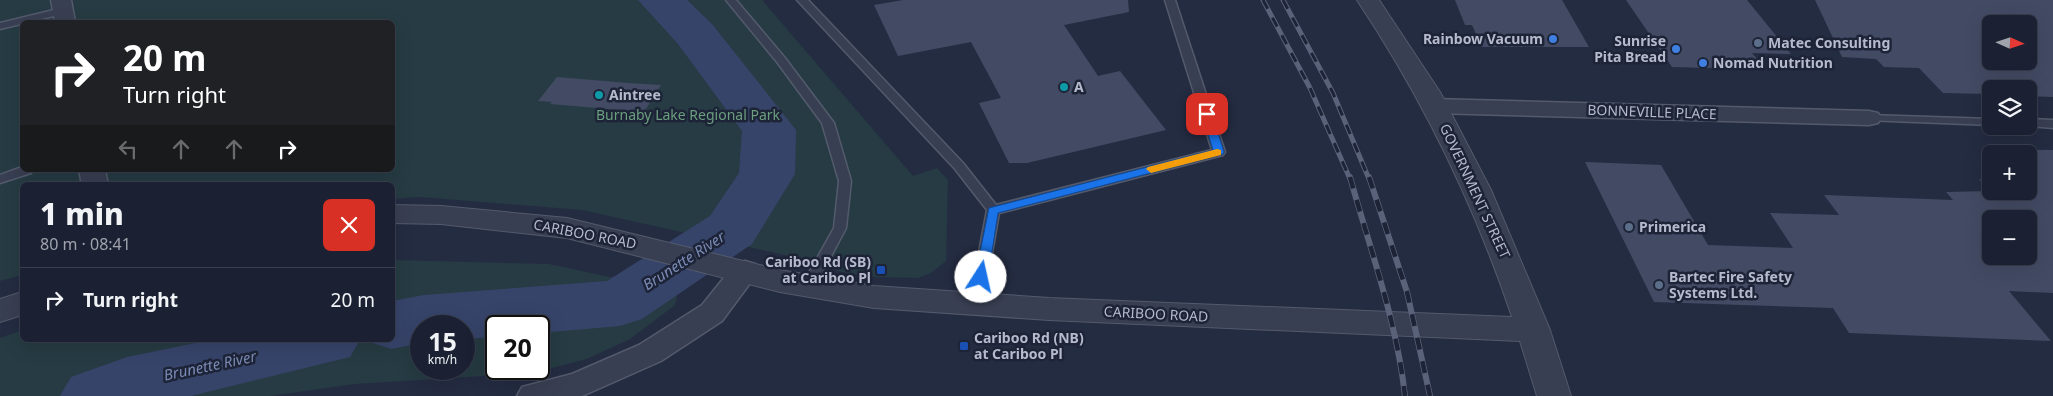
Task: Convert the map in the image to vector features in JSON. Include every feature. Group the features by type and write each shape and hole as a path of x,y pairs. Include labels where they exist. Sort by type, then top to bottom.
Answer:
{"street":[{"name":"GOVERNMENT STREET","path":"1368,0 1405,56 1434,106 1495,230 1534,330 1554,396"},
{"name":"BONNEVILLE PLACE","path":"1434,106 1869,118"},
{"name":"CARIBOO ROAD","path":"395,214 441,215 505,220 567,228 745,271 803,278 874,297 976,305 1534,330"},
{"path":"533,396 578,385 650,353 712,313 745,271"},
{"path":"0,311 20,304"}],"lane":[{"path":"731,0 781,60 828,123 845,181 840,228 803,278"},
{"path":"802,0 959,166 993,210 976,305"},
{"path":"993,210 1219,152 1170,0"},
{"path":"25,20 63,11"},
{"path":"0,26 20,21"},
{"path":"1869,118 1982,122"},
{"path":"2037,123 2053,124"},
{"path":"0,179 21,172"}],"green space":[{"name":"Burnaby Lake Regional Park","path":"0,0 762,0 913,176 937,168 948,180 946,261 931,273 918,278 875,277 842,272 798,258 582,210 419,197 395,199 395,182 20,182 20,276 0,281"},
{"path":"395,260 549,264 675,291 677,298 674,306 630,339 587,359 550,368 550,315 485,315 485,376 475,377 475,315 410,315 410,380 419,380 355,384 270,396 0,396 0,338 20,331 20,342 395,342"}],"building":[{"name":"A","path":"903,0 1128,0 1129,12 1064,25 1098,76 1120,71 1166,130 1027,163 1009,163 979,103 1001,98 971,42 898,56 874,5"},
{"path":"1455,0 1562,0 1589,47 1482,47 1472,25 1465,25"},
{"path":"1626,0 1747,0 1791,54 1752,53 1758,60 1739,60 1745,69 1672,67"},
{"path":"1815,0 2053,0 2053,97 2037,96 2037,80 1982,80 1982,94 1943,93 1919,68 1884,67 1876,59 1842,57"},
{"name":"Aintree","path":"557,77 661,85 644,112 550,104 552,102 538,101"},
{"path":"2037,150 2053,150 2053,293 2009,291 2051,341 1849,333 1833,308 1654,302 1585,162 1661,165 1708,245 1793,248 1770,213 1839,215 1824,195 1953,200 1946,192 1982,191 1982,200 2037,200"}],"waterway":[{"name":"Brunette River","path":"395,324 424,319 620,303 731,230 767,174 769,130 695,34 661,0"},
{"name":"Brunette River","path":"95,396 127,384 318,342"}],"railway":[{"path":"1263,0 1310,88 1350,179"},
{"path":"1283,0 1333,93 1369,179"},
{"path":"1350,177 1389,313 1396,341 1405,396"},
{"path":"1369,177 1407,292 1430,396"}],"slow traffic":[{"path":"1151,169 1217,152"}],"place":[{"name":"Rainbow Vacuum","path":"1553,39"},
{"name":"Matec Consulting","path":"1758,43"},
{"name":"Sunrise Pita Bread","path":"1676,49"},
{"name":"Nomad Nutrition","path":"1703,63"},
{"name":"A","path":"1064,87"},
{"name":"Aintree","path":"599,95"},
{"name":"Primerica","path":"1629,227"},
{"name":"Cariboo Rd (SB) at Cariboo Pl","path":"881,270"},
{"name":"Bartec Fire Safety Systems Ltd.","path":"1659,285"},
{"name":"Cariboo Rd (NB) at Cariboo Pl","path":"964,346"}],"route":[{"path":"981,277 993,210 1219,152 1207,114"}]}
